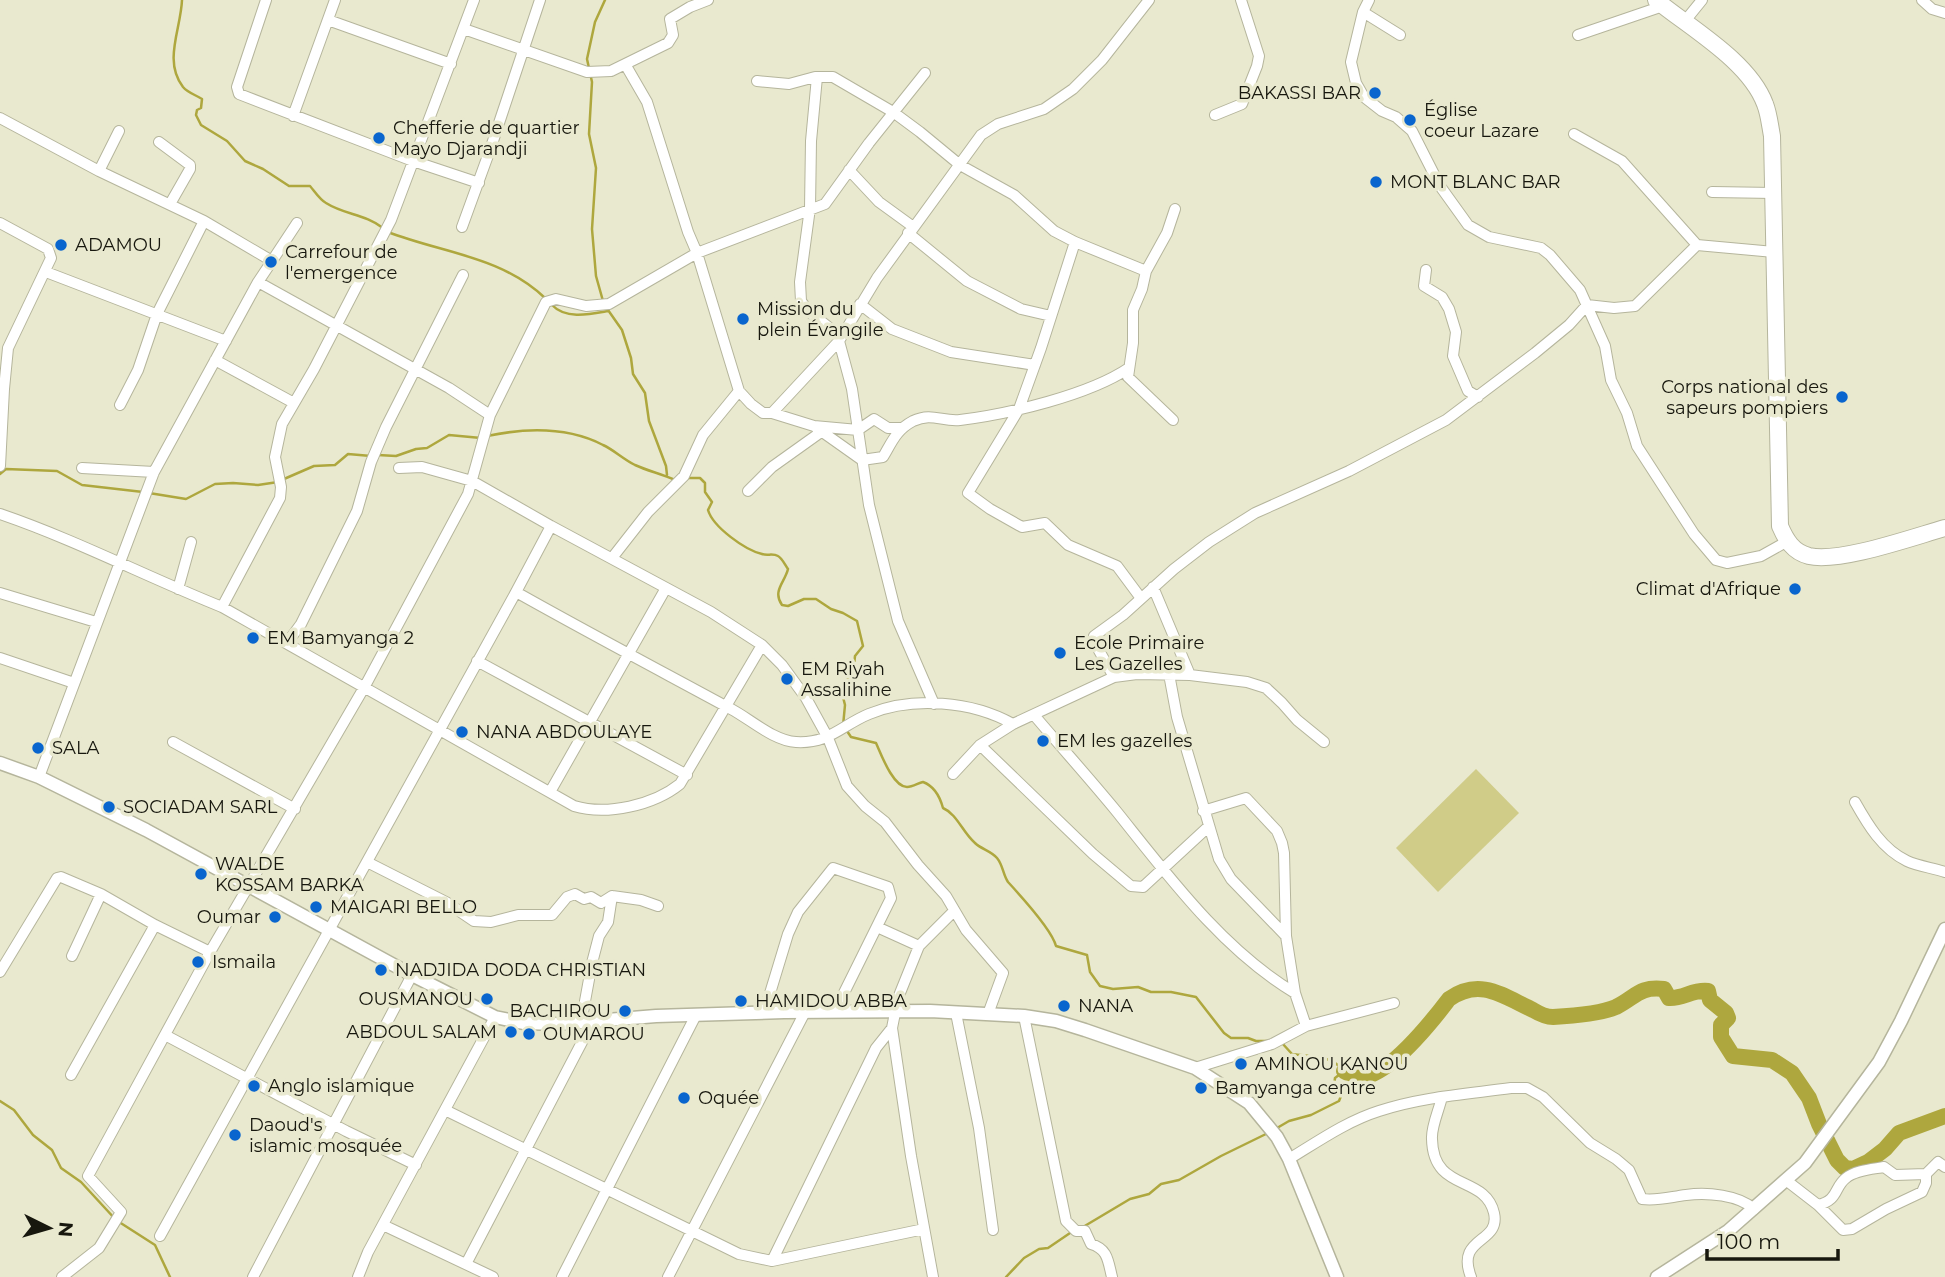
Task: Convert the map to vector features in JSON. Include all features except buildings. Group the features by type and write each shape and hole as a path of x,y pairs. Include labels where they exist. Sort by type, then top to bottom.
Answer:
{"main road":[{"path":"1660,3 1731,59 1751,80 1765,104 1772,136 1780,526 1786,542 1808,556 1824,557 1846,554 1945,528"}],"street":[{"path":"266,0 237,87 239,94 413,161 479,183"},
{"path":"293,116 335,0"},
{"path":"222,607 280,498 275,457 282,424 383,238 474,0"},
{"path":"462,227 540,0"},
{"path":"464,29 589,72 611,71 668,43 673,35 670,19 708,0"},
{"path":"772,413 840,339 910,229 981,135 998,124 1044,109 1073,89 1102,60 1149,0"},
{"path":"1215,115 1242,104 1258,66 1259,56 1241,0"},
{"path":"1369,0 1363,12 1351,62 1356,83 1364,97 1382,111 1396,117 1412,131 1440,187 1468,225 1489,237 1541,248 1580,290 1605,346 1611,380 1627,413 1637,446 1694,534 1716,560 1727,563 1761,556 1786,542"},
{"path":"1685,21 1702,0"},
{"path":"1922,0 1932,9 1945,13"},
{"path":"1578,36 1660,3"},
{"path":"1363,12 1400,35"},
{"path":"328,20 451,64"},
{"path":"625,64 647,102 688,232 698,253 740,391 751,404 763,412 818,429 862,460 883,457 890,441 901,428 926,416 956,420 1019,409 1102,383 1129,368"},
{"path":"62,1277 99,1248 121,1212 88,1177 210,953 365,686 472,481 490,415 548,301 606,305 698,253 825,204 892,112 925,73"},
{"path":"817,77 811,141 810,208 800,282 801,301 808,311 840,339 852,389 869,505 898,621 934,704"},
{"path":"757,81 789,84 817,77 833,77 892,112 960,165 1014,195 1055,232 1146,271"},
{"path":"0,118 99,171 204,221 272,261"},
{"path":"99,171 119,131"},
{"path":"1574,134 1622,161 1697,245 1774,252"},
{"path":"159,142 190,165 170,204"},
{"path":"849,170 878,202 967,281 1021,309 1051,316"},
{"path":"1712,192 1774,193"},
{"path":"1173,419 1128,377 1133,343 1133,310 1146,271 1167,233 1175,209"},
{"path":"120,405 138,370 157,314 204,221"},
{"path":"0,223 48,249 51,258 46,272 4,347 0,466"},
{"path":"39,777 154,472 258,282 297,223"},
{"path":"1075,242 1019,409 968,493 1022,527 1045,523 1068,545 1117,566 1140,597"},
{"path":"1587,304 1634,306 1697,245"},
{"path":"1426,270 1424,286 1442,297 1449,309 1456,332 1453,356 1468,391 1478,397"},
{"path":"46,272 226,341"},
{"path":"287,643 301,624 358,511 376,450 463,275"},
{"path":"258,282 449,387 490,415"},
{"path":"860,304 892,329 951,352 1035,365"},
{"path":"1114,677 1093,640 1094,636 1209,542 1255,513 1397,447 1446,420 1569,325 1587,304"},
{"path":"215,360 295,403"},
{"path":"612,558 648,512 682,479 703,435 740,391"},
{"path":"748,491 818,429 858,430 874,419 888,428 901,428"},
{"path":"399,468 422,467 472,481 711,612 762,645 782,665 806,698 828,738 846,786 886,822 918,865 946,896 966,930 1003,973 988,1014"},
{"path":"82,468 154,472"},
{"path":"0,514 52,533 222,607 574,806 586,810 610,809 644,802 669,793 687,775 724,705 762,645"},
{"path":"160,1236 551,526"},
{"path":"178,589 191,542"},
{"path":"1153,587 1190,675"},
{"path":"550,792 666,588"},
{"path":"516,592 779,737 796,742 828,738 870,713 913,703 992,712 1013,724"},
{"path":"0,593 96,622"},
{"path":"0,658 74,683"},
{"path":"477,662 687,775"},
{"path":"953,774 980,746 1013,724 1079,691 1114,677 1137,674 1190,675 1247,681 1266,688 1324,743"},
{"path":"1169,674 1177,717 1219,859 1231,879 1286,936"},
{"path":"1034,715 1162,869 1232,946 1272,979 1295,993"},
{"path":"173,742 295,809"},
{"path":"980,746 1093,854 1131,886 1143,887 1208,827"},
{"path":"0,763 39,777 146,830 412,975 495,1017 523,1023 835,1011 1024,1016 1056,1021 1195,1068 1249,1103 1277,1137 1289,1159 1337,1277"},
{"path":"1203,811 1245,798 1277,831 1284,853 1286,936 1295,993 1306,1026"},
{"path":"1856,802 1874,836 1899,856 1945,872"},
{"path":"367,862 446,902 474,921 491,922 518,915 552,915 567,897 575,894 584,899 591,897 601,903 612,896 641,900 658,906"},
{"path":"764,1013 788,934 798,912 833,868 888,887 891,898 835,1011"},
{"path":"0,972 57,878 66,877 210,953"},
{"path":"72,956 101,894"},
{"path":"466,1264 587,1022 592,963 599,936 608,922 612,896"},
{"path":"933,1277 892,1028 898,998 919,946 954,911"},
{"path":"71,1075 155,925"},
{"path":"877,927 919,946"},
{"path":"1657,1277 1728,1231 1805,1163 1879,1062 1945,929"},
{"path":"253,1277 412,975"},
{"path":"1195,1068 1272,1044 1306,1026 1394,1003"},
{"path":"668,1277 805,1012"},
{"path":"956,1013 979,1128 993,1230"},
{"path":"562,1277 696,1015"},
{"path":"1024,1016 1066,1220 1076,1231 1085,1231 1091,1244 1106,1253 1112,1277"},
{"path":"358,1277 383,1225 495,1017"},
{"path":"772,1261 870,1060 892,1028"},
{"path":"165,1035 333,1125 416,1165"},
{"path":"1289,1159 1376,1111 1413,1101 1527,1088 1543,1097 1590,1143 1629,1170 1642,1199 1663,1200 1703,1194 1745,1201 1754,1209"},
{"path":"1442,1097 1431,1137 1434,1157 1441,1172 1477,1189 1491,1205 1495,1216 1493,1227 1485,1238 1467,1254 1471,1277"},
{"path":"444,1110 739,1254 772,1261 924,1229"},
{"path":"1818,1205 1831,1199 1846,1178 1861,1171 1884,1167 1895,1175 1926,1174 1938,1162 1945,1167"},
{"path":"1787,1181 1818,1205 1843,1230 1852,1229 1922,1192 1926,1174"},
{"path":"383,1225 493,1277"}],"shaded area":[{"path":"1476,769 1519,813 1438,892 1396,848"}],"waterway":[{"path":"182,0 174,67 183,87 202,99 201,108 196,115 201,125 227,141 245,161 289,186 310,186 326,203 383,228"},
{"path":"603,301 596,276 592,229 596,168 589,134 592,82 587,59 595,22 605,0"},
{"path":"388,232 490,264 528,284 545,298"},
{"path":"552,305 571,314 608,311"},
{"path":"608,310 622,330 633,374 645,393 649,421 667,475"},
{"path":"487,436 531,431 575,435 603,445 635,465 675,480"},
{"path":"378,455 396,456 427,448 449,435 481,438"},
{"path":"284,479 314,466 335,465 348,454 371,456"},
{"path":"0,474 6,469 57,471 82,485 143,492"},
{"path":"688,478 700,478 705,483 705,492 712,502 708,510 711,517 730,537 755,552 776,555 782,560 788,569 778,595 782,605 816,599 857,621 863,646 855,656 853,675 843,683 843,726"},
{"path":"149,493 186,499 215,484 258,485 278,482"},
{"path":"847,731 851,737 876,743 888,769 902,786 909,787 923,782 933,789 943,808 971,839 997,858 1008,882 1042,922 1056,946 1087,955 1090,972 1100,986 1113,989 1138,987 1151,992 1171,992 1196,997 1231,1038 1268,1041"},
{"path":"1344,1071 1359,1077 1383,1069 1408,1047 1449,999 1471,989 1491,991 1540,1014 1553,1017 1616,1007 1649,989 1664,989 1669,998 1708,991 1710,1000 1726,1013 1728,1018 1721,1025 1721,1037 1733,1056 1772,1060 1792,1073 1809,1098 1837,1160 1845,1168 1853,1169 1868,1162 1885,1149 1899,1133 1945,1116"},
{"path":"1277,1128 1339,1101 1341,1096 1334,1086 1335,1078 1344,1071 1326,1059 1292,1054 1282,1043"},
{"path":"0,1101 14,1110 33,1135 52,1150 61,1168 81,1182 116,1220 155,1245 170,1277"},
{"path":"1083,1227 1130,1199 1149,1194 1161,1184 1179,1180 1268,1133"},
{"path":"1006,1277 1024,1258 1039,1249 1048,1248 1073,1231"}],"place":[{"name":"BAKASSI BAR","path":"1375,93"},
{"name":"Église coeur Lazare","path":"1410,120"},
{"name":"Chefferie de quartier Mayo Djarandji","path":"379,138"},
{"name":"MONT BLANC BAR","path":"1376,182"},
{"name":"ADAMOU","path":"61,245"},
{"name":"Carrefour de l'emergence","path":"271,262"},
{"name":"Mission du plein Évangile","path":"743,319"},
{"name":"Corps national des sapeurs pompiers","path":"1842,397"},
{"name":"Climat d'Afrique","path":"1795,589"},
{"name":"EM Bamyanga 2","path":"253,638"},
{"name":"Ecole Primaire Les Gazelles","path":"1060,653"},
{"name":"EM Riyah Assalihine","path":"787,679"},
{"name":"NANA ABDOULAYE","path":"462,732"},
{"name":"EM les gazelles","path":"1043,741"},
{"name":"SALA","path":"38,748"},
{"name":"SOCIADAM SARL","path":"109,807"},
{"name":"WALDE KOSSAM BARKA","path":"201,874"},
{"name":"MAIGARI BELLO","path":"316,907"},
{"name":"Oumar","path":"275,917"},
{"name":"Ismaila","path":"198,962"},
{"name":"NADJIDA DODA CHRISTIAN","path":"381,970"},
{"name":"OUSMANOU","path":"487,999"},
{"name":"HAMIDOU ABBA","path":"741,1001"},
{"name":"NANA","path":"1064,1006"},
{"name":"BACHIROU","path":"625,1011"},
{"name":"ABDOUL SALAM","path":"511,1032"},
{"name":"OUMAROU","path":"529,1034"},
{"name":"AMINOU KANOU","path":"1241,1064"},
{"name":"Anglo islamique","path":"254,1086"},
{"name":"Bamyanga centre","path":"1201,1088"},
{"name":"Oquée","path":"684,1098"},
{"name":"Daoud's islamic mosquée","path":"235,1135"}]}
